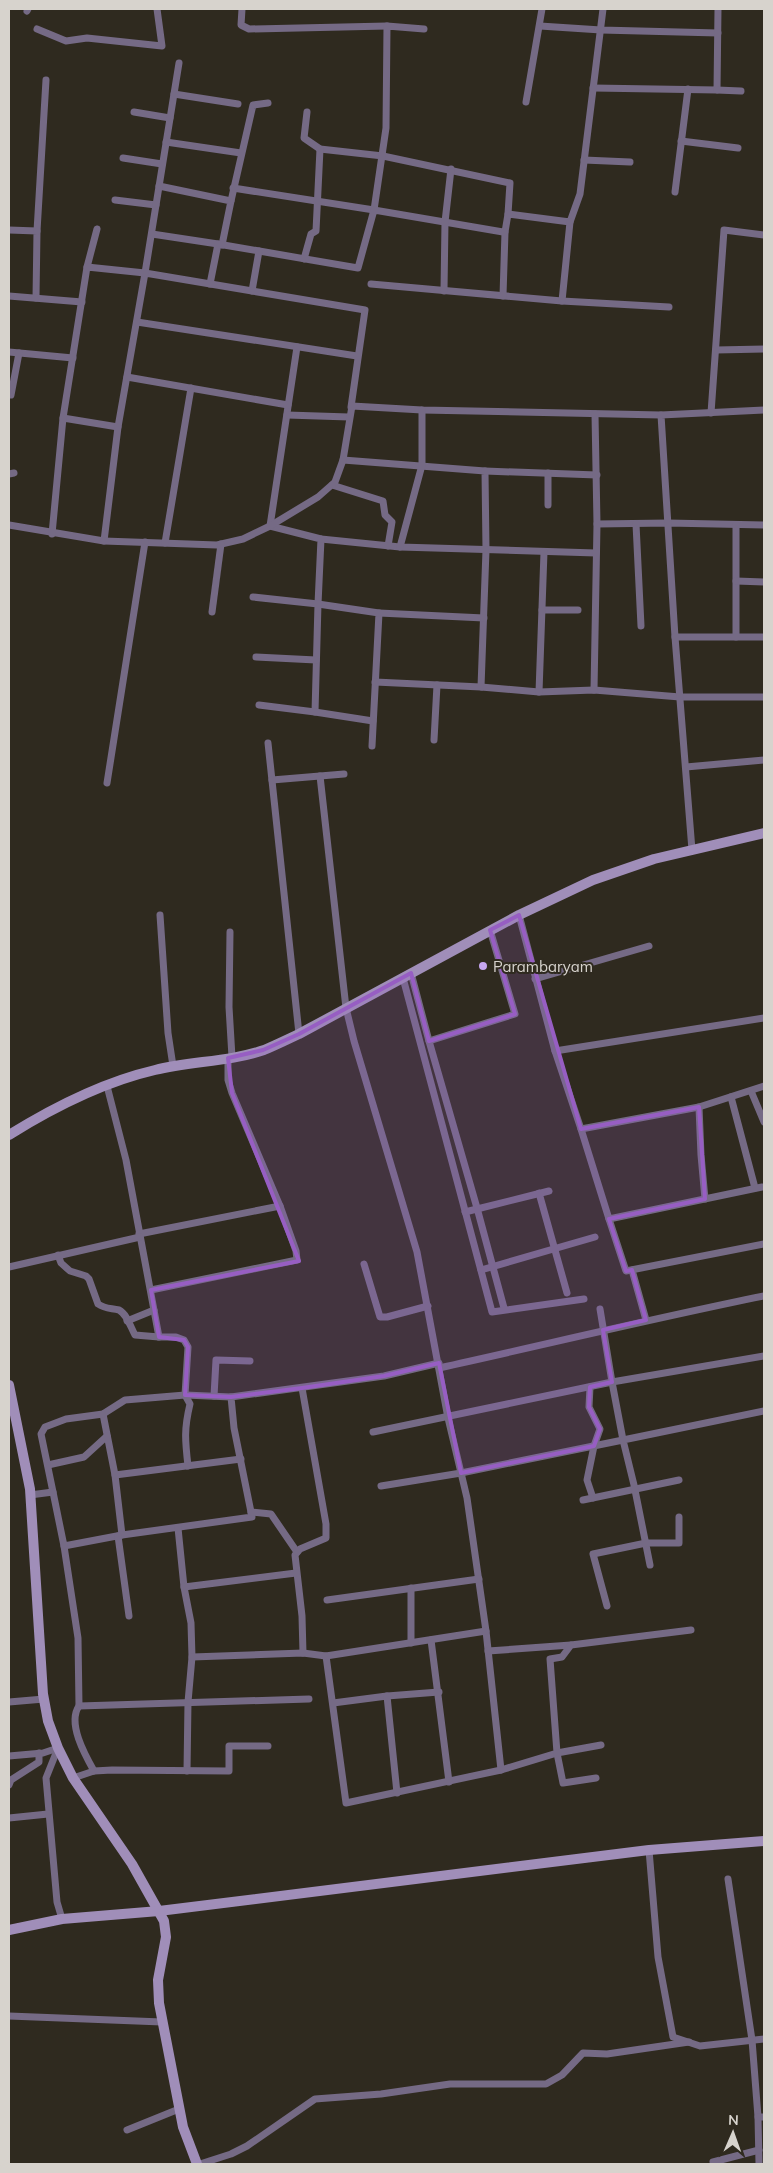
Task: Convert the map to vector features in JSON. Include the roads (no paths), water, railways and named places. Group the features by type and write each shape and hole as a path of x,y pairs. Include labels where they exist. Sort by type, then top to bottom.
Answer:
{"street":[{"path":"37,29 66,41 87,38 162,46 157,9"},
{"path":"242,9 241,26 249,29 387,26 424,29"},
{"path":"526,102 542,9"},
{"path":"562,301 570,222 580,194 603,9"},
{"path":"717,90 718,9"},
{"path":"152,234 358,268 374,210 383,156 386,128 387,26"},
{"path":"540,26 601,30 718,33"},
{"path":"104,541 118,427 152,234 179,63"},
{"path":"36,298 37,231 46,80"},
{"path":"593,88 741,91"},
{"path":"675,192 688,89"},
{"path":"174,94 238,104"},
{"path":"210,284 253,105 268,103"},
{"path":"134,112 170,118"},
{"path":"307,112 304,138 320,149 383,156 451,169 510,184 505,232 503,296"},
{"path":"166,142 241,153"},
{"path":"681,142 738,148"},
{"path":"304,259 311,234 316,231 319,201 320,149"},
{"path":"122,158 162,164"},
{"path":"584,160 630,162"},
{"path":"444,291 446,222 451,169"},
{"path":"159,186 231,201"},
{"path":"233,188 505,232"},
{"path":"116,200 156,205"},
{"path":"508,214 570,222"},
{"path":"52,534 63,418 87,267 97,229"},
{"path":"9,230 37,231"},
{"path":"711,413 724,230 764,235"},
{"path":"252,291 259,251"},
{"path":"9,526 104,541 221,544 243,539 270,526 318,496 335,482 343,460 365,310 145,273 87,267"},
{"path":"371,284 562,301 669,307"},
{"path":"9,296 82,302"},
{"path":"137,322 357,356"},
{"path":"270,526 297,347"},
{"path":"716,350 764,349"},
{"path":"9,352 73,358"},
{"path":"9,395 11,395 19,353"},
{"path":"127,377 288,405"},
{"path":"165,543 191,388"},
{"path":"351,407 662,416 764,410"},
{"path":"400,547 422,465 422,410"},
{"path":"594,690 597,524 595,414"},
{"path":"287,415 349,417"},
{"path":"662,416 692,850"},
{"path":"63,418 118,427"},
{"path":"343,460 486,471 597,475"},
{"path":"480,687 486,550 486,471"},
{"path":"548,473 548,505"},
{"path":"332,485 383,501 385,515 392,522 388,546"},
{"path":"597,524 668,523 764,526"},
{"path":"636,524 641,626"},
{"path":"736,525 736,637"},
{"path":"270,526 321,539 400,547 596,553"},
{"path":"314,712 321,539"},
{"path":"107,783 145,542"},
{"path":"212,612 221,544"},
{"path":"539,692 544,552"},
{"path":"736,581 764,582"},
{"path":"253,597 318,604 379,614 484,618"},
{"path":"542,610 578,610"},
{"path":"372,746 379,614"},
{"path":"676,638 764,637"},
{"path":"256,657 316,660"},
{"path":"374,682 539,692 594,690 680,697 764,698"},
{"path":"434,740 437,685"},
{"path":"259,706 373,721"},
{"path":"268,743 299,1034"},
{"path":"686,767 764,760"},
{"path":"272,780 344,774"},
{"path":"320,776 346,1008 354,1041 417,1252 428,1306 448,1418 467,1498 486,1631 501,1770"},
{"path":"9,1135 64,1103 131,1077 173,1066 230,1058 263,1050 299,1034 519,914 593,880 654,859 764,833"},
{"path":"519,914 555,1051 626,1271 764,1244"},
{"path":"160,915 168,1033 173,1066"},
{"path":"428,1041 515,1014 490,930"},
{"path":"150,1290 297,1260 280,1206 228,1080 230,1058 230,932"},
{"path":"535,979 649,946"},
{"path":"407,976 477,1208 504,1308"},
{"path":"407,976 465,1212 492,1312 584,1299"},
{"path":"555,1051 764,1018"},
{"path":"107,1086 126,1160 159,1337"},
{"path":"581,1129 699,1106 764,1086"},
{"path":"751,1091 764,1122"},
{"path":"609,1219 759,1188 731,1097"},
{"path":"699,1106 705,1199"},
{"path":"465,1212 549,1191"},
{"path":"539,1193 567,1293"},
{"path":"9,1266 58,1256 140,1235 280,1206"},
{"path":"481,1270 596,1237"},
{"path":"58,1256 70,1271 86,1276 89,1279 98,1304 105,1309 119,1310 136,1335 176,1337 184,1340 188,1347 185,1395 190,1404 184,1427 188,1466"},
{"path":"364,1264 380,1317 387,1317 428,1306"},
{"path":"632,1270 646,1320"},
{"path":"94,1772 79,1741 75,1720 76,1711 79,1706 78,1638 64,1546 42,1434 45,1427 66,1419 103,1414 125,1400 185,1395 231,1397 384,1376 764,1296"},
{"path":"600,1309 623,1440 650,1565"},
{"path":"127,1321 154,1310"},
{"path":"373,1432 448,1418 612,1382 764,1356"},
{"path":"214,1396 216,1360 250,1361"},
{"path":"590,1387 589,1407 600,1429 594,1446 587,1480 593,1498"},
{"path":"302,1388 326,1524 326,1538 297,1552 295,1555 302,1616 303,1653"},
{"path":"9,1392 30,1495 44,1699 48,1721 58,1748 73,1778 132,1864 164,1921 166,1937 158,1980 162,2022 183,2127 198,2164 247,2146 315,2099 398,2092 450,2084 546,2084 562,2075 583,2053 607,2054 689,2042"},
{"path":"64,1546 252,1517 231,1397"},
{"path":"381,1486 461,1473 764,1411"},
{"path":"103,1414 115,1475 129,1616"},
{"path":"48,1465 84,1457 107,1436"},
{"path":"115,1475 241,1459"},
{"path":"583,1500 679,1480"},
{"path":"30,1495 53,1492"},
{"path":"251,1512 271,1514 297,1552"},
{"path":"607,1606 593,1554 646,1543 679,1543 679,1517"},
{"path":"178,1528 184,1587 191,1623 192,1657 188,1702 187,1771"},
{"path":"184,1587 296,1573"},
{"path":"327,1600 479,1579"},
{"path":"410,1643 412,1588"},
{"path":"488,1651 571,1644 690,1630"},
{"path":"192,1657 303,1653 326,1656 486,1631"},
{"path":"430,1640 448,1782"},
{"path":"571,1644 562,1657 550,1659 557,1753 563,1783 596,1778"},
{"path":"326,1656 346,1803 501,1770 557,1753 601,1745"},
{"path":"333,1703 438,1692"},
{"path":"387,1696 397,1793"},
{"path":"79,1706 310,1698"},
{"path":"9,1702 44,1699"},
{"path":"73,1778 94,1772 229,1771 229,1746 268,1746"},
{"path":"9,1756 39,1753 58,1748"},
{"path":"58,1748 46,1778 57,1902 62,1919"},
{"path":"9,1785 11,1780 39,1762 39,1753"},
{"path":"9,1818 48,1814"},
{"path":"9,1930 62,1919 159,1911 649,1850 764,1841"},
{"path":"649,1850 658,1957 673,2037 700,2046 764,2039"},
{"path":"728,1879 752,2040 761,2117 759,2164"},
{"path":"9,2016 162,2022"},
{"path":"127,2130 179,2109"},
{"path":"712,2162 759,2150"}],"place":[{"name":"Parambaryam","path":"483,966"}]}
